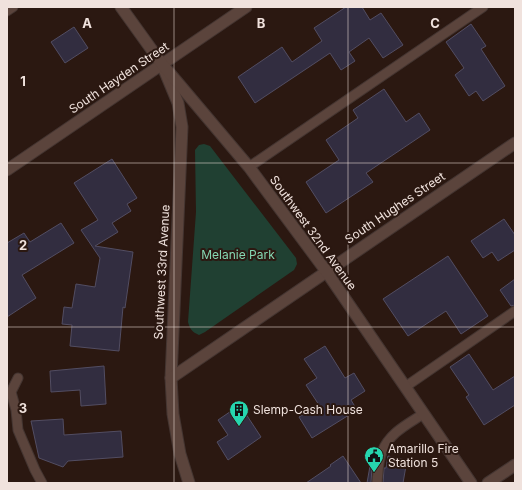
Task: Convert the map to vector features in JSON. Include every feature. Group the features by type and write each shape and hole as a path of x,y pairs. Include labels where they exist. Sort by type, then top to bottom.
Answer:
{"street":[{"name":"Southwest 32nd Avenue","path":"121,7 162,64 249,167 326,271 471,483"},
{"name":"South Hayden Street","path":"7,170 246,7"},
{"name":"Southwest 33rd Avenue","path":"162,64 178,103 182,128 171,378 175,428 180,454 189,483"},
{"name":"South Hughes Street","path":"171,378 515,143"},
{"path":"488,483 515,465"}],"lane":[{"path":"7,11 13,7"},
{"path":"249,167 483,7"},
{"path":"405,387 515,311"},
{"path":"18,378 11,392 16,410 18,430 42,483"},
{"path":"377,483 381,452 387,441 395,433 423,414"}],"green space":[{"name":"Melanie Park","path":"204,144 210,146 296,258 297,264 294,270 199,335 192,330 188,322 196,212 195,150 199,145"}],"building":[{"path":"346,7 362,7 370,20 381,13 403,45 383,58 369,38 349,52 355,61 341,70 330,53 255,103 238,77 282,47 292,62 322,41 314,28"},
{"path":"471,24 486,46 481,49 505,86 483,101 476,91 469,96 455,75 464,68 446,42"},
{"path":"74,27 88,48 65,63 51,42"},
{"path":"384,89 406,122 419,113 430,130 366,173 373,182 326,213 306,182 339,160 326,140 358,118 353,110"},
{"path":"112,159 137,198 127,204 131,211 112,223 118,232 95,246 133,252 125,308 123,307 119,351 70,346 72,325 62,324 64,307 72,308 76,284 95,287 100,258 81,230 98,220 74,183"},
{"path":"504,219 515,235 515,250 498,261 492,252 483,258 471,241"},
{"path":"61,223 74,243 22,275 36,298 7,317 7,243 24,233 30,242"},
{"path":"448,256 488,316 461,334 446,311 408,336 383,299"},
{"path":"515,279 515,305 511,306 500,290"},
{"path":"325,346 345,378 354,373 365,391 351,400 357,410 312,438 299,417 319,405 306,385 317,378 304,359"},
{"path":"469,354 493,390 515,376 515,405 484,425 466,397 469,395 450,367"},
{"path":"104,366 106,404 81,406 80,390 51,392 50,371"},
{"name":"Slemp-Cash House","path":"240,405 261,437 228,460 217,442 228,435 218,420"},
{"path":"63,419 64,435 121,431 123,457 68,461 63,467 39,458 31,421"},
{"path":"343,456 361,483 306,483 331,466 330,465"},
{"path":"388,456 407,460 403,483 383,483 384,468 386,468"},
{"path":"370,466 372,466 371,483 367,483"}],"place":[{"name":"Slemp-Cash House","path":"239,427"},
{"name":"Amarillo Fire Station 5","path":"374,473"}]}
